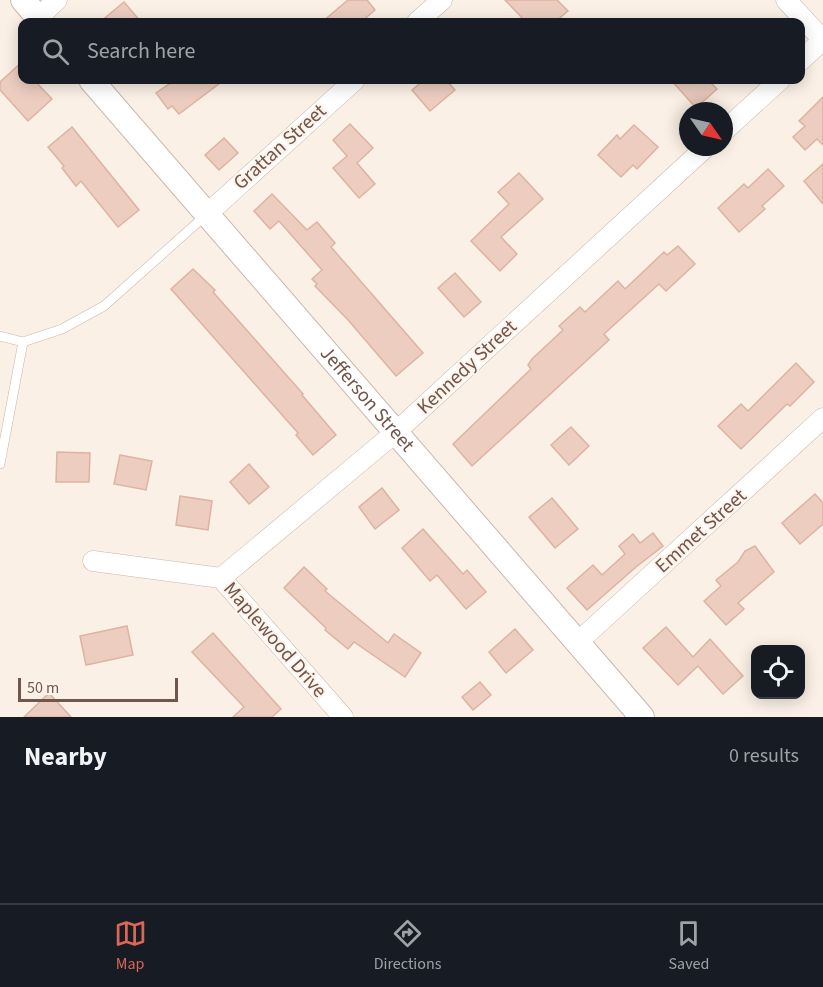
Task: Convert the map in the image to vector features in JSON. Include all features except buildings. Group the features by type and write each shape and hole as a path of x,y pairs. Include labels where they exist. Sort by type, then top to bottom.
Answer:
{"street":[{"path":"35,13 57,0"},
{"path":"422,18 442,0"},
{"path":"786,0 803,18"},
{"path":"805,21 823,40 805,57"},
{"name":"Jefferson Street","path":"94,84 642,717"},
{"name":"Grattan Street","path":"206,215 351,84"},
{"path":"733,123 776,84"},
{"name":"Kennedy Street","path":"221,578 396,432 696,156"},
{"name":"Emmet Street","path":"578,642 823,418"},
{"name":"Maplewood Drive","path":"93,561 221,578 344,717"}],"lane":[{"path":"0,336 22,342 62,328 104,306 206,215"},
{"path":"0,464 22,342"}]}
